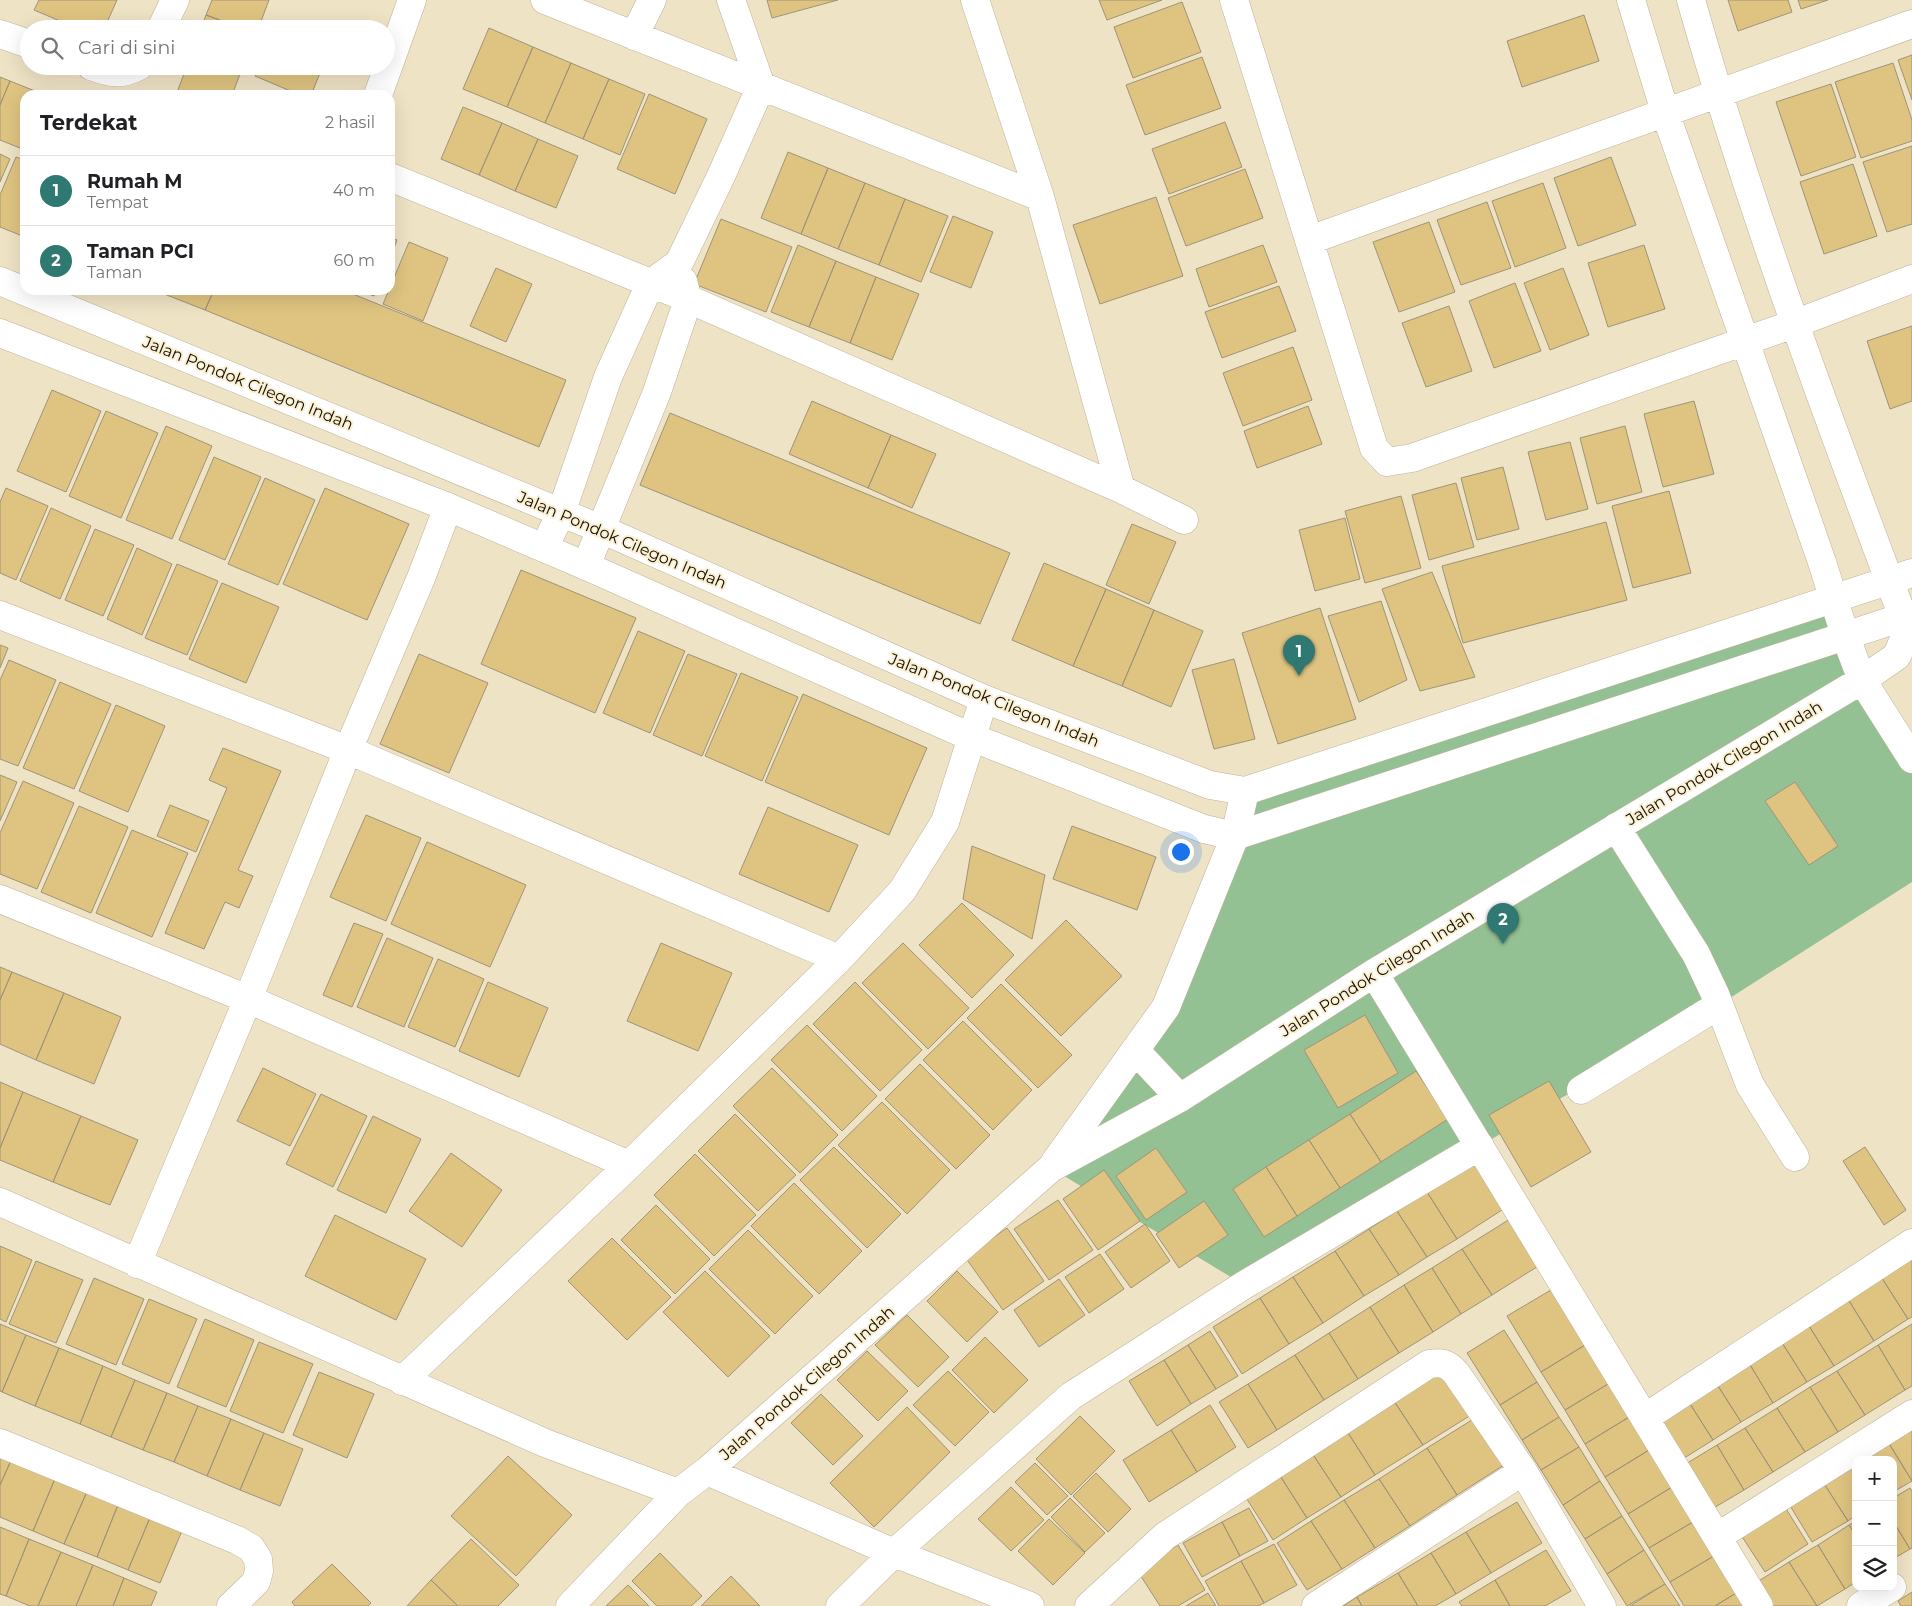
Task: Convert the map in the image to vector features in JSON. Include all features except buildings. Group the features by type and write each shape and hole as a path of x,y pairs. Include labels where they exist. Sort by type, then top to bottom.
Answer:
{"street":[{"path":"166,20 175,0"},
{"path":"395,48 412,0"},
{"path":"545,0 1040,197"},
{"path":"634,36 652,0"},
{"path":"544,548 561,513 608,377 650,284 679,263 762,86 731,0"},
{"path":"975,0 1040,197 1121,489"},
{"path":"1234,0 1374,448 1387,462 1412,458 1794,324 1912,279"},
{"path":"1631,0 1665,112 1845,635 1862,680 1912,758"},
{"path":"0,333 448,507 586,566 971,737 1204,829 1235,836 1908,615 1901,577 1794,324 1717,93 1691,0"},
{"path":"1310,240 1912,24"},
{"path":"0,34 20,41"},
{"path":"380,90 385,75"},
{"path":"395,179 688,300 1121,489 1184,520"},
{"path":"586,566 657,392 688,300 679,263"},
{"name":"Jalan Pondok Cilegon Indah","path":"0,281 20,289"},
{"name":"Jalan Pondok Cilegon Indah","path":"34,295 601,529 984,699 1210,786 1245,791 1901,577"},
{"path":"137,1264 248,999 348,750 421,578 448,507"},
{"path":"0,615 348,750 839,959"},
{"name":"Jalan Pondok Cilegon Indah","path":"570,1606 678,1493 708,1471 1051,1168 1180,1098 1374,973 1862,680 1897,656 1905,636 1908,615"},
{"path":"402,1381 629,1165 839,959 902,891 945,822 984,699"},
{"name":"Jalan Pondok Cilegon Indah","path":"1051,1168 1166,1007 1235,836 1245,791"},
{"path":"1616,827 1696,954 1750,1085 1794,1157"},
{"path":"0,899 248,999 629,1165"},
{"path":"1374,973 1759,1606"},
{"path":"1581,1090 1719,1006"},
{"path":"1135,1050 1180,1098"},
{"path":"840,1606 894,1553 1071,1396 1244,1285 1480,1146"},
{"path":"0,1202 545,1443 678,1493"},
{"path":"1646,1418 1912,1243"},
{"path":"1089,1606 1166,1536 1429,1364 1445,1363 1456,1373 1523,1471 1594,1603"},
{"path":"1717,1536 1912,1414"},
{"path":"0,1443 237,1540 251,1548 258,1559 259,1571 256,1582 231,1606"},
{"path":"708,1471 894,1553 1030,1606"},
{"path":"1316,1606 1523,1471"},
{"path":"1897,1585 1912,1576"},
{"path":"1861,1606 1886,1591"}],"green space":[{"path":"1834,599 1912,759 1912,882 1719,1005 1244,1285 1051,1168 1166,1007 1245,791"}],"place":[{"name":"Rumah M","path":"1299,676"},
{"name":"Taman PCI","path":"1503,944"}]}
